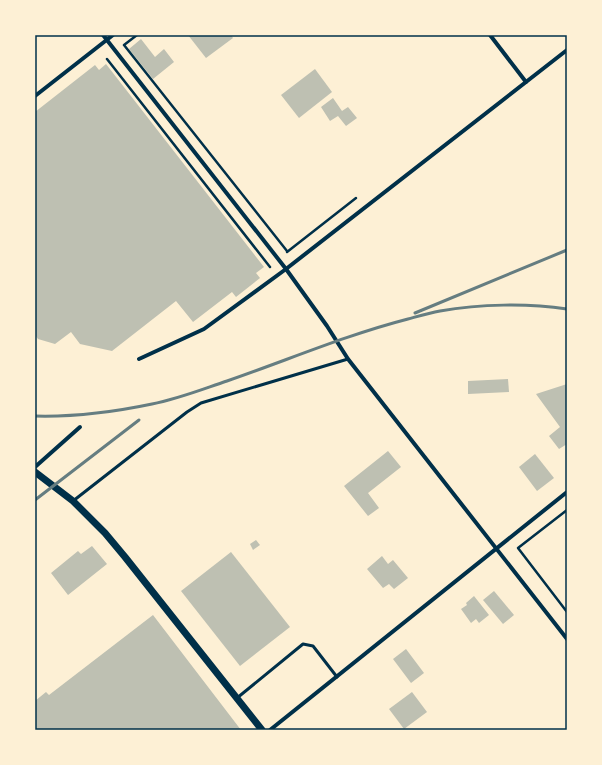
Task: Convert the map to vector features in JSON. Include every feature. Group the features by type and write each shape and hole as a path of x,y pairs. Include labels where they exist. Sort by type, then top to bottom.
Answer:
{"street":[{"path":"103,35 286,269 327,326 348,359 567,640"},
{"path":"35,96 113,35"},
{"path":"490,35 526,82"},
{"path":"139,360 204,329 286,269 567,50"},
{"path":"35,467 80,427"},
{"path":"35,472 73,501 105,533 262,730"},
{"path":"270,730 567,492"}],"lane":[{"path":"73,501 186,412 201,403 348,359"},
{"path":"237,698 303,644 313,646 336,677"}],"path":[{"path":"137,35 124,45 286,252 356,198"},
{"path":"107,59 270,267"},
{"path":"567,510 518,548 567,612"}],"building":[{"path":"188,35 231,35 233,38 206,58"},
{"path":"141,39 155,57 164,49 174,62 153,79 129,49"},
{"path":"106,64 264,267 256,273 260,278 236,297 232,292 193,322 176,301 112,351 80,344 71,332 55,344 38,339 35,335 35,112 95,65 99,70"},
{"path":"315,69 332,92 299,118 281,95"},
{"path":"333,98 342,111 348,107 357,118 346,126 338,116 330,121 321,107"},
{"path":"508,379 509,392 468,394 468,381"},
{"path":"567,384 567,444 559,449 549,436 560,427 536,394"},
{"path":"388,451 401,467 368,493 379,508 368,516 344,486"},
{"path":"535,454 554,478 537,491 519,467"},
{"path":"256,540 260,545 253,550 250,544"},
{"path":"92,546 107,564 68,595 51,573 78,551 81,554"},
{"path":"231,552 290,627 240,666 181,591"},
{"path":"382,556 388,564 393,560 408,578 394,589 389,584 383,588 367,569"},
{"path":"494,591 514,615 503,624 483,600"},
{"path":"474,596 489,615 479,623 476,619 471,623 461,609 467,605 466,603"},
{"path":"153,615 241,730 35,730 35,701 46,692 49,695"},
{"path":"406,649 424,673 411,683 393,659"},
{"path":"412,692 427,712 404,729 389,709"}],"railway":[{"path":"415,313 567,250"},
{"path":"35,416 64,416 109,412 162,402 190,394 362,332 436,312 471,307 504,305 567,309"},
{"path":"35,500 139,420"}]}
